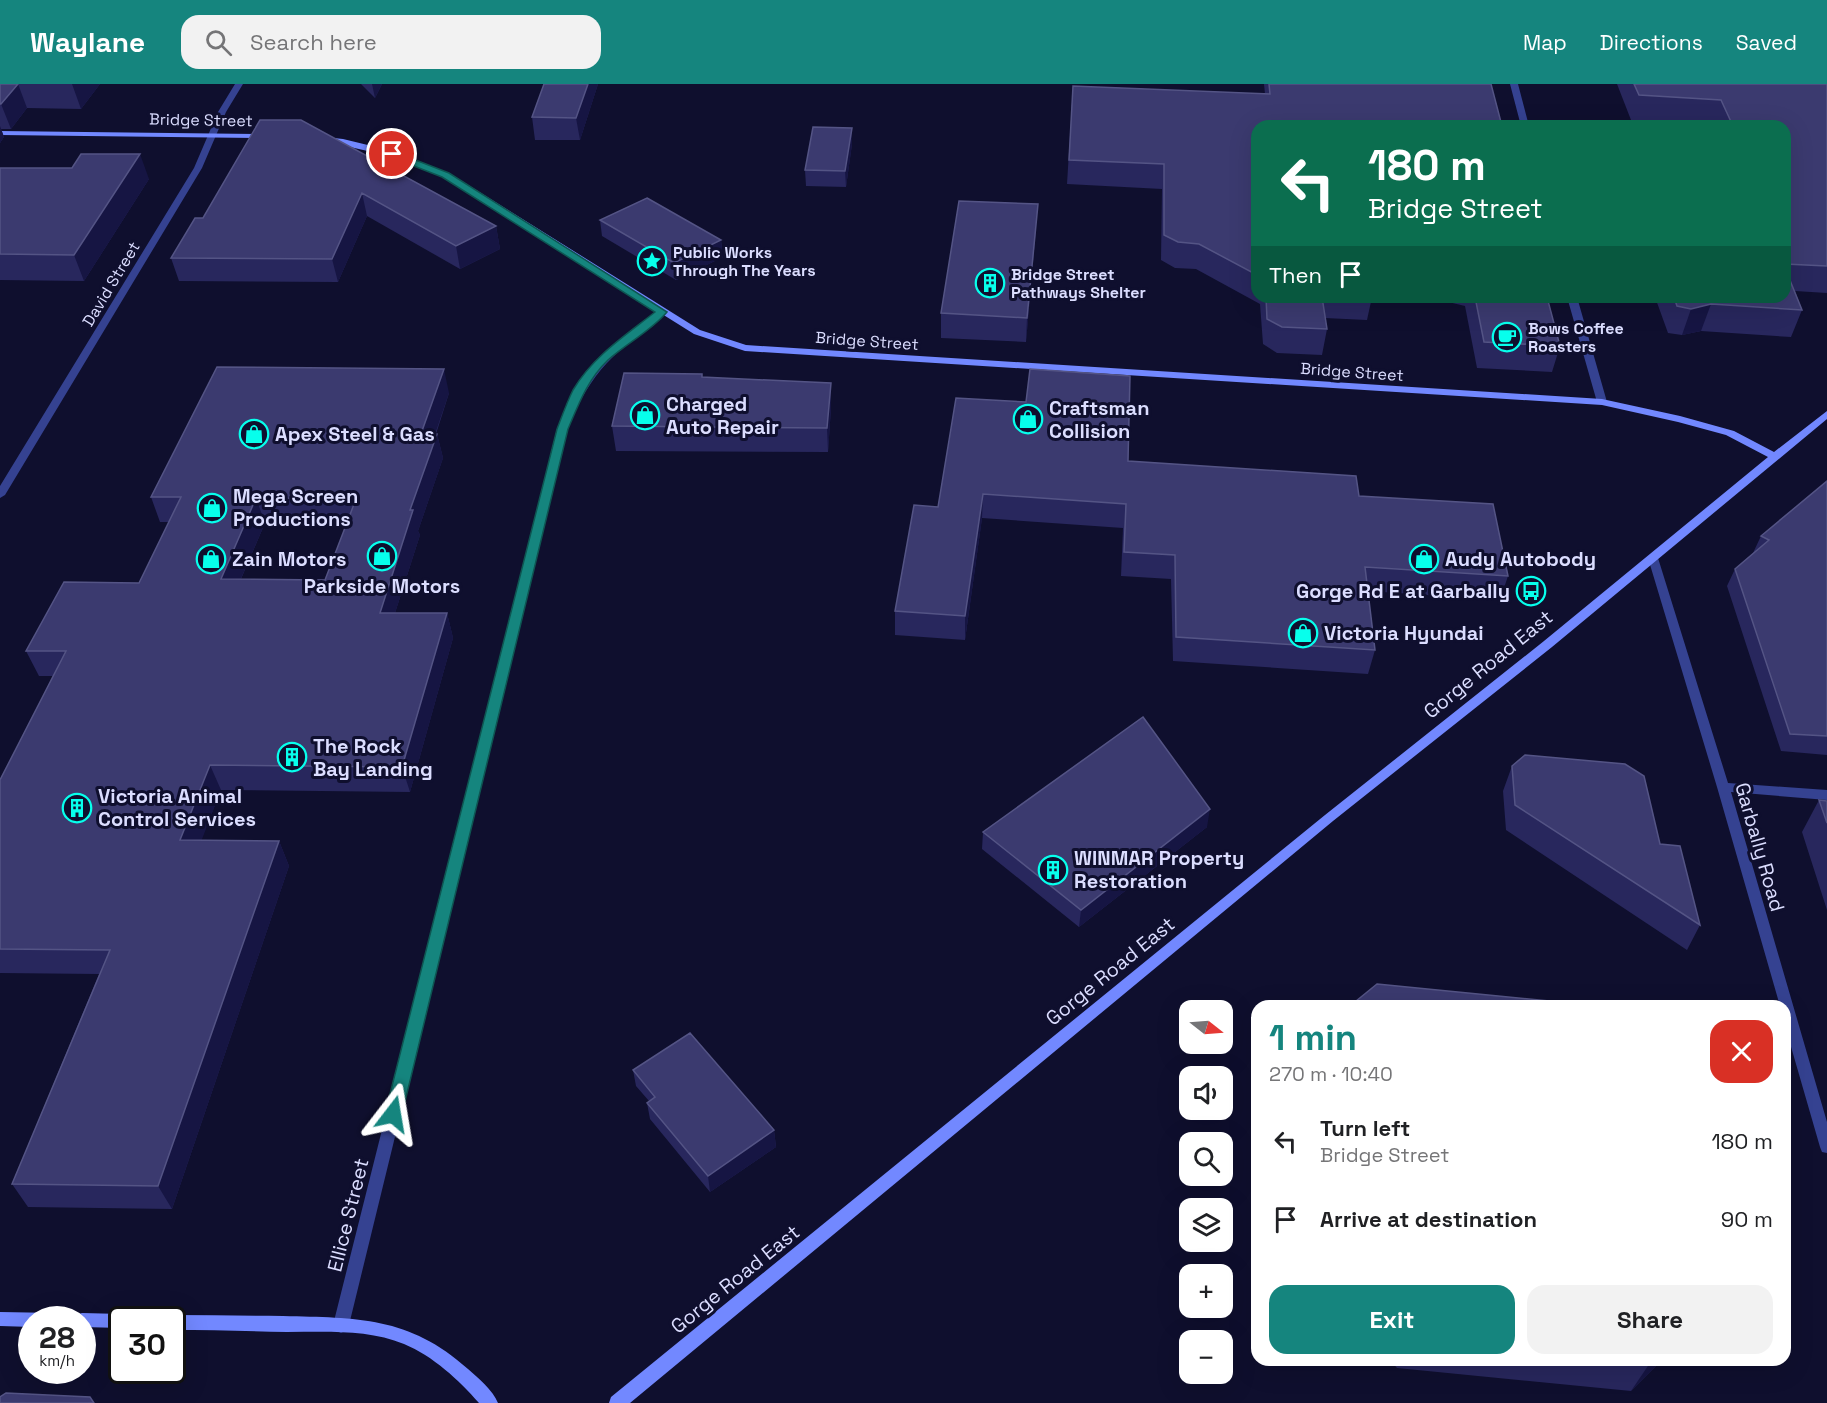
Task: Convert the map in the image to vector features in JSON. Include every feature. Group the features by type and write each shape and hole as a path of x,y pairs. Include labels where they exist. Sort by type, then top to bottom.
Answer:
{"street":[{"name":"David Street","path":"0,495 198,168 214,136 222,112 239,84"},
{"path":"1514,84 1524,120"},
{"name":"Bridge Street","path":"0,133 272,136"},
{"name":"Bridge Street","path":"313,138 374,148 409,159 446,175 662,312 697,332 745,348 1602,402 1680,419 1730,434 1776,457"},
{"path":"1574,303 1602,402"},
{"name":"Ellice Street","path":"341,1325 563,429 578,391 590,374 605,357 662,312"},
{"name":"Gorge Road East","path":"617,1403 1329,818 1653,558 1827,414"},
{"name":"Garbally Road","path":"1653,558 1785,1000"},
{"path":"1723,787 1827,795"},
{"name":"Garbally Road","path":"1791,1022 1827,1147"},
{"path":"0,1319 18,1319"},
{"path":"186,1322 341,1325 370,1328 398,1335 424,1346 459,1371 490,1403"}],"building":[{"path":"0,84 18,84 1,104 0,104"},
{"path":"544,84 588,84 576,118 532,117"},
{"path":"1269,84 1491,84 1500,120 1251,120 1251,272 1199,244 1178,242 1164,235 1164,164 1069,160 1073,86 1270,94"},
{"path":"1634,84 1827,84 1827,266 1791,264 1791,120 1730,120 1721,100 1639,95"},
{"path":"260,120 301,120 496,226 456,246 362,193 332,259 171,258 195,218 203,218"},
{"path":"813,127 852,128 845,171 805,170"},
{"path":"81,154 140,154 74,255 0,254 0,168 72,168"},
{"path":"647,198 721,240 674,263 600,220"},
{"name":"Bridge Street Pathways Shelter","path":"959,201 1038,204 1027,318 941,313"},
{"path":"1791,283 1802,310 1711,304 1691,309 1677,306 1676,303 1791,303"},
{"path":"1266,303 1323,303 1327,329 1282,327 1267,319"},
{"path":"1476,303 1549,303 1560,346 1484,342"},
{"path":"217,367 444,369 422,431 437,434 410,510 413,510 380,613 447,613 402,767 210,765 180,840 279,841 158,1186 12,1184 110,950 0,949 0,780 66,651 26,651 64,582 139,583 181,497 151,497","holes":["256,498 356,499 325,580 221,579"]},
{"path":"1030,369 1130,376 1128,461 1356,476 1359,496 1493,504 1508,576 1365,567 1375,650 1176,637 1175,555 1124,552 1126,504 983,494 965,616 895,611 914,505 938,507 956,398 1026,402"},
{"path":"624,373 702,374 702,377 831,383 827,428 612,426"},
{"path":"1827,481 1827,736 1790,734 1735,569 1769,540 1761,536"},
{"path":"1143,717 1210,809 1081,910 983,832"},
{"path":"1525,755 1625,764 1644,776 1660,844 1680,846 1700,925 1515,805 1512,766"},
{"path":"1819,800 1827,801 1827,823"},
{"path":"1377,984 1539,1000 1357,1000"},
{"path":"690,1033 774,1130 708,1176 647,1103 655,1097 633,1070"},
{"path":"6,1393 90,1397 94,1403 0,1403 0,1397"}],"place":[{"name":"Public Works Through The Years","path":"652,261"},
{"name":"Bridge Street Pathways Shelter","path":"990,283"},
{"name":"Bows Coffee Roasters","path":"1507,337"},
{"name":"Charged Auto Repair","path":"645,415"},
{"name":"Craftsman Collision","path":"1028,419"},
{"name":"Apex Steel & Gas","path":"254,434"},
{"name":"Mega Screen Productions","path":"212,508"},
{"name":"Parkside Motors","path":"382,556"},
{"name":"Zain Motors","path":"211,559"},
{"name":"Audy Autobody","path":"1424,559"},
{"name":"Gorge Rd E at Garbally","path":"1531,591"},
{"name":"Victoria Hyundai","path":"1303,633"},
{"name":"The Rock Bay Landing","path":"292,757"},
{"name":"Victoria Animal Control Services","path":"77,808"},
{"name":"WINMAR Property Restoration","path":"1053,870"}],"route":[{"path":"392,154 446,175 662,312 605,357 578,391 569,410 393,1114"}]}
